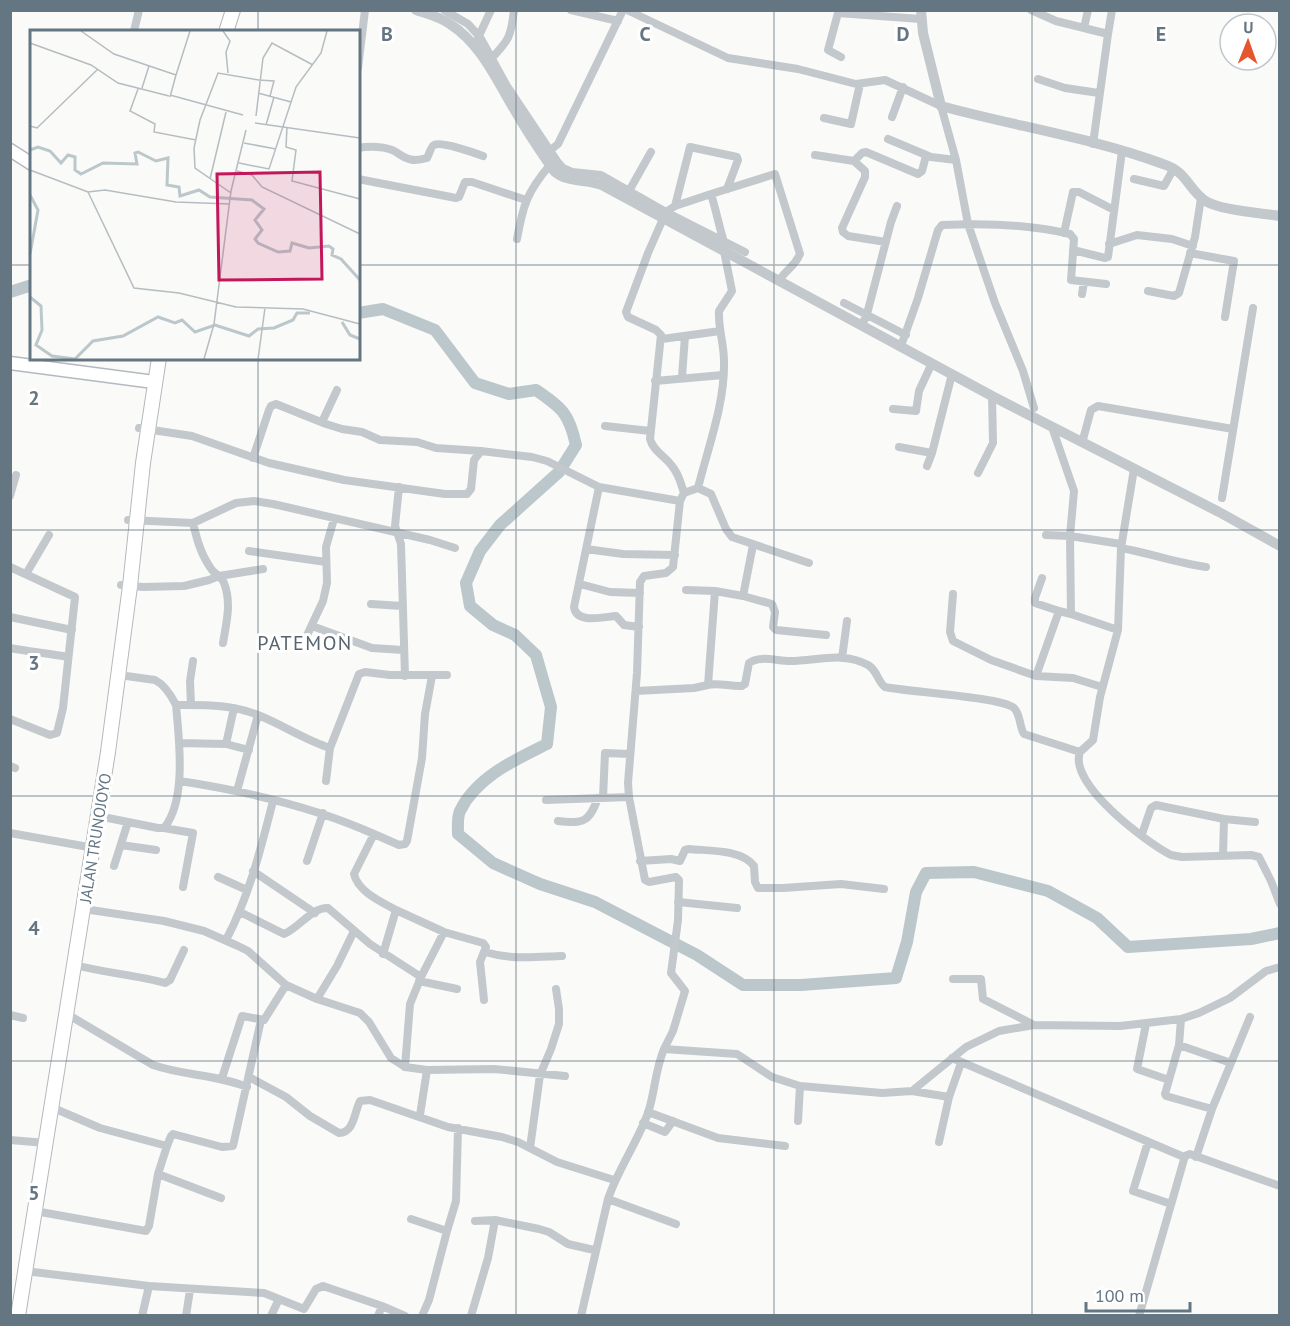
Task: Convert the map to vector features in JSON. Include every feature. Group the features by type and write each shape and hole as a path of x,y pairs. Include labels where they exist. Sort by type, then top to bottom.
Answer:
{"highway":[{"path":"227,30 233,10"},
{"name":"JALAN TRUNOJOYO","path":"18,1316 35,1211 36,1142 51,1107 84,909 89,847 98,816 119,675 126,585 151,360"},
{"name":"JALAN TRUNOJOYO","path":"147,381 158,360"},
{"name":"JALAN TRUNOJOYO","path":"10,1307 36,1142 89,847 126,585"}],"main road":[{"path":"10,150 30,163"},
{"path":"10,363 147,381"}],"street":[{"path":"134,30 139,10"},
{"path":"360,51 365,10"},
{"path":"416,10 443,20 476,40 491,59 519,108"},
{"path":"444,10 468,24 488,63 548,153 563,168 576,176"},
{"path":"476,40 491,10"},
{"path":"491,59 509,39 514,10"},
{"path":"571,10 618,21"},
{"path":"1031,10 1056,21 1108,34"},
{"path":"1084,28 1088,10"},
{"path":"1093,144 1112,10"},
{"path":"548,153 558,144 618,21 627,11 728,58 798,69 860,84 881,80 903,87 941,106 1122,151 1174,168 1188,180 1201,198 1220,206 1280,216"},
{"path":"841,57 828,50 838,13 921,15 941,106 956,160 968,224 995,303 1026,380 1032,412"},
{"path":"1038,79 1065,88 1099,93"},
{"path":"824,118 851,124 860,84"},
{"path":"892,117 903,87"},
{"path":"888,139 926,156 956,160"},
{"path":"360,148 366,146 386,149 394,151 402,158 417,160 428,158 431,147 436,144 456,147 483,156"},
{"path":"675,206 690,147 737,157 738,160 727,189"},
{"path":"1073,250 1107,258 1122,151"},
{"path":"629,191 651,152"},
{"path":"854,161 866,152 918,174 922,171 926,156"},
{"path":"548,153 550,165 559,176 601,180 629,191 665,215"},
{"path":"815,155 854,161 866,174 842,228 843,232 848,236 886,242"},
{"path":"517,239 525,200 550,165"},
{"path":"1134,179 1164,186 1174,168"},
{"path":"580,1316 594,1250 614,1180 648,1112 657,1067 673,1031 685,991 671,975 677,928 678,878 646,882 629,797 641,578 669,572 673,567 682,497 675,470 651,445 650,431 655,381 662,339 659,332 628,317 626,312 665,215 675,206 775,174 800,254 796,264 781,278"},
{"path":"360,179 456,198 459,197 463,184 472,182 525,200"},
{"path":"601,180 903,341 932,363 992,396 1032,412 1052,428 1219,512 1280,546"},
{"path":"1064,232 1073,192 1078,192 1114,210"},
{"path":"253,458 269,410 273,405 342,429 362,432 380,440 417,442 432,447 532,457 561,466 599,487 682,497 698,488 721,395 724,361 719,310 731,295 732,288 711,194"},
{"path":"1148,291 1177,295 1191,249 1201,198"},
{"path":"864,320 897,206"},
{"path":"903,341 938,228 942,225 968,224 1064,232 1072,236 1070,278 1074,281 1106,284"},
{"path":"1109,244 1137,235 1172,239 1191,249 1234,261 1225,316"},
{"path":"722,246 745,252"},
{"path":"1082,294 1084,282"},
{"path":"844,303 864,320"},
{"path":"1222,498 1254,308"},
{"path":"662,339 720,332"},
{"path":"682,377 685,336"},
{"path":"893,409 916,411 920,391 932,363"},
{"path":"927,466 952,374"},
{"path":"655,381 723,375"},
{"path":"322,422 337,390"},
{"path":"978,473 993,443 992,396"},
{"path":"1082,442 1091,410 1098,406 1233,429"},
{"path":"605,426 650,431"},
{"path":"143,428 192,436 253,458 344,480 445,494 467,494 471,489 474,460 481,451"},
{"path":"1052,428 1073,484 1070,536 1071,614"},
{"path":"899,447 932,453"},
{"path":"1134,469 1121,546 1118,630 1102,687 1093,740 1080,752 1079,767 1092,790 1117,816 1164,851 1176,856 1259,857 1280,904"},
{"path":"10,496 16,475"},
{"path":"599,487 574,606 575,612 586,618 616,616 624,626 639,627"},
{"path":"399,488 395,519 401,544 405,676"},
{"path":"698,488 711,494 726,529 732,537 809,563"},
{"path":"133,520 193,523 236,503 254,501 455,548"},
{"path":"302,646 321,607 327,583 326,547 334,519"},
{"path":"193,523 200,550 224,583 228,603 223,643"},
{"path":"26,574 49,535"},
{"path":"1046,535 1070,536 1121,546 1184,564 1206,567"},
{"path":"743,596 753,545"},
{"path":"586,549 609,553 675,555"},
{"path":"249,551 326,562"},
{"path":"10,567 75,596 62,714 57,734 50,735 10,719"},
{"path":"126,585 184,586 219,576 262,569"},
{"path":"1042,578 1035,603 1118,630"},
{"path":"580,584 610,592 640,593"},
{"path":"686,590 715,591 768,602 774,606 776,612 773,626 776,630 826,635"},
{"path":"708,685 715,591"},
{"path":"953,594 950,632 952,640 991,660 1036,676 1073,678 1102,687"},
{"path":"371,604 402,606"},
{"path":"1036,676 1059,611"},
{"path":"10,616 72,630"},
{"path":"842,658 847,621"},
{"path":"312,626 372,648 403,650"},
{"path":"10,648 30,652 49,652 68,657"},
{"path":"636,691 694,688 713,683 731,687 742,686 745,684 749,663 755,659 791,662 825,657 842,658 868,665 877,673 881,684 885,687 981,699 1012,706 1017,712 1024,734 1080,752"},
{"path":"191,705 190,681 193,661"},
{"path":"326,781 330,748 359,674 371,672 405,676 447,675"},
{"path":"119,675 155,680 160,683 176,705 180,781 164,828"},
{"path":"180,781 237,791 323,813 403,845 407,841 422,758 424,714 432,676"},
{"path":"176,705 234,708 258,715 308,740 330,748"},
{"path":"226,744 234,708"},
{"path":"237,791 258,715"},
{"path":"179,743 226,744 249,750"},
{"path":"558,821 585,820 592,813 600,798 605,753 630,754"},
{"path":"546,800 629,797"},
{"path":"226,940 240,912 273,801"},
{"path":"1142,834 1154,805 1224,819 1255,822"},
{"path":"307,861 323,813"},
{"path":"98,816 193,833 183,887"},
{"path":"1223,856 1224,819"},
{"path":"114,866 128,822"},
{"path":"10,832 89,847"},
{"path":"374,834 355,871 354,878 366,891 396,910 444,932 483,943 486,947 480,962 484,1000"},
{"path":"121,845 156,850"},
{"path":"640,861 671,859 680,861 687,849 707,851 733,855 751,862 758,888 841,884 884,889"},
{"path":"253,871 315,913"},
{"path":"218,877 247,890"},
{"path":"678,902 737,908"},
{"path":"240,912 283,934 322,908 328,909 383,954 420,979 457,989"},
{"path":"84,909 164,921 204,931 226,940 248,951 286,985 317,999 360,1013 369,1022 391,1058 405,1066 427,1070 494,1070 565,1076"},
{"path":"383,954 396,910"},
{"path":"317,999 354,931"},
{"path":"405,1066 410,1004 444,932"},
{"path":"75,965 125,976 145,977 165,983 170,980 184,950"},
{"path":"485,952 520,959 562,956"},
{"path":"912,1091 952,1058 980,1039 999,1031 1035,1025 1109,1026 1181,1019 1230,998 1266,971 1280,967"},
{"path":"953,979 981,979 984,1000 1035,1025"},
{"path":"222,1078 241,1016 265,1019 286,985"},
{"path":"530,1148 540,1075 552,1049 559,1024 556,989"},
{"path":"67,1014 153,1065 222,1078 247,1087"},
{"path":"10,1016 23,1018"},
{"path":"1196,1156 1212,1109 1250,1017"},
{"path":"1181,1019 1179,1045 1166,1096 1212,1109"},
{"path":"35,1211 147,1231 158,1174 171,1135 222,1147 232,1146 261,1020"},
{"path":"1146,1024 1137,1069 1169,1080"},
{"path":"1179,1045 1231,1063"},
{"path":"664,1049 737,1054 772,1077 800,1086 882,1093 912,1091 949,1097"},
{"path":"952,1058 1185,1157 1196,1156 1280,1186"},
{"path":"939,1142 949,1097 961,1063"},
{"path":"420,1115 427,1070"},
{"path":"249,1077 286,1097 310,1116 339,1133 349,1130 358,1105 364,1100 370,1100 420,1115 436,1123 502,1137 557,1162 614,1180"},
{"path":"798,1122 800,1086"},
{"path":"51,1107 99,1128 167,1146"},
{"path":"648,1112 718,1138 785,1146"},
{"path":"643,1123 665,1132 673,1121"},
{"path":"422,1316 429,1300 456,1201 458,1128"},
{"path":"10,1140 36,1142"},
{"path":"1148,1142 1132,1191 1171,1204"},
{"path":"1139,1316 1185,1157"},
{"path":"158,1174 221,1198"},
{"path":"608,1199 675,1224"},
{"path":"411,1219 447,1231"},
{"path":"475,1221 495,1220 545,1231 568,1244 594,1250"},
{"path":"471,1316 488,1258 495,1220"},
{"path":"25,1271 190,1290 254,1291 305,1309 316,1289 322,1286 405,1316"},
{"path":"142,1316 149,1286"},
{"path":"186,1316 190,1290"},
{"path":"271,1316 279,1299"},
{"path":"378,1316 382,1306"}],"waterway":[{"path":"10,292 30,286"},
{"path":"360,313 383,309 435,330 475,383 509,394 536,390 563,412 576,445 559,472 500,525 480,551 466,583 470,606 493,625 515,635 536,655 551,707 547,744 510,763 486,779 467,799 459,813 458,834 493,863 540,884 595,902 697,955 743,985 801,985 896,978 907,942 916,892 926,873 974,872 1048,891 1097,918 1128,947 1251,939 1280,933"}],"district":[{"name":"PATEMON","path":"305,643"}]}
